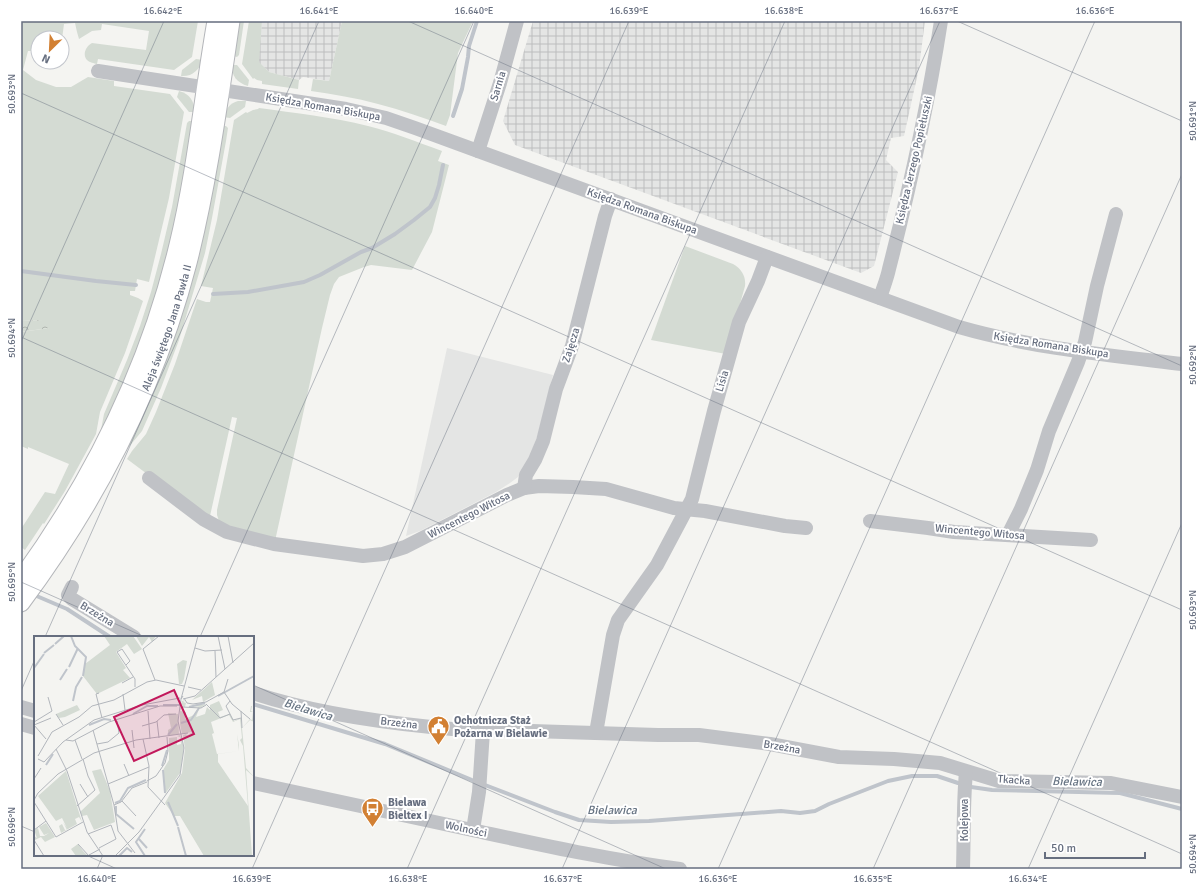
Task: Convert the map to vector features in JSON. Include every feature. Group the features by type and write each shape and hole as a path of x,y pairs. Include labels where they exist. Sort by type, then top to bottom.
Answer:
{"main road":[{"name":"Aleja świętego Jana Pawła II","path":"22,602 28,577 79,518 103,477 132,421 157,362 174,312 201,206 213,88 216,21"},
{"name":"Aleja świętego Jana Pawła II","path":"213,88 231,21"}],"street":[{"name":"Sarnia","path":"478,151 500,83 517,21"},
{"name":"Księdza Jerzego Popiełuszki","path":"880,298 889,270 918,149 930,90 941,21"},
{"name":"Księdza Romana Biskupa","path":"98,71 361,112 415,128 952,324 990,335 1036,345 1182,364"},
{"name":"Zajęcza","path":"524,488 526,475 535,460 543,441 556,389 572,346 610,199"},
{"path":"1008,535 1021,510 1037,470 1050,431 1082,351 1116,214"},
{"name":"Lisia","path":"687,509 692,499 714,411 740,322 767,257"},
{"name":"Wincentego Witosa","path":"149,478 203,519 227,532 274,544 364,556 387,553 409,546 506,495 524,488 539,486 606,489 674,508 705,511 785,526 806,528"},
{"path":"596,732 613,635 618,620 654,570 687,509"},
{"name":"Wincentego Witosa","path":"870,521 954,532 1091,540"},
{"name":"Brzeżna","path":"72,587 68,595 72,599 132,636"},
{"name":"Brzeżna","path":"254,693 344,716 416,725 483,731 498,730 699,735 770,744 839,757 894,759 940,763 966,772"},
{"path":"21,724 34,729"},
{"path":"21,730 34,729"},
{"path":"473,830 479,792 483,731"},
{"name":"Tkacka","path":"966,772 999,781 1111,783 1182,797"},
{"name":"Kolejowa","path":"963,869 964,795 966,772"},
{"name":"Wolności","path":"254,783 563,850 647,865 680,869"}],"shaded area":[{"path":"262,21 342,21 329,81 303,77 299,80 269,72 258,62"},
{"path":"533,21 925,21 919,68 904,136 891,138 886,160 898,172 874,266 861,273 515,145 503,121"},
{"path":"447,348 553,375 538,434 528,462 518,477 496,492 420,531 406,536"}],"green space":[{"path":"21,21 198,21 192,57 174,70 98,59 97,64 88,61 85,56 85,51 92,43 146,50 149,31 102,24 101,30 92,31 79,39 75,23 64,24 63,30 30,30 30,51 28,51 23,70 36,80 56,87 71,87 88,77 114,81 114,86 170,94 184,112 169,198 149,282 137,279 135,291 130,291 130,295 143,301 125,353 100,412 96,434 65,491 25,550 21,547 21,529 45,492 55,494 69,464 28,447 28,449 21,446 21,332 49,328 41,320 21,321"},
{"path":"238,21 244,21 239,55 237,57 233,56"},
{"path":"249,21 262,21 259,62 269,72 299,80 298,89 262,84 262,81 253,79 242,64"},
{"path":"342,21 473,21 458,53 450,115 446,126 404,111 370,102 311,91 313,79 329,81"},
{"path":"196,59 203,60 197,70 192,74 181,76 182,70"},
{"path":"232,65 237,65 249,80 248,86 238,81 234,75"},
{"path":"179,91 191,98 194,104 195,112 189,112 177,97"},
{"path":"238,101 246,101 245,107 230,118 223,117 225,111 233,103"},
{"path":"259,108 341,120 387,131 442,151 438,161 449,165 432,232 412,270 371,265 339,277 334,284 322,328 275,541 248,535 219,521 217,515 237,418 232,417 210,516 186,503 127,459 146,434 156,412 175,364 197,299 210,302 213,288 201,286 217,220 234,120 246,112 247,113"},
{"path":"189,121 193,121 179,205 161,279 136,354 100,435 104,414 127,360 151,292 172,207 187,123"},
{"path":"222,126 226,126 228,128 205,253 179,340 161,388 142,431 127,448 146,408 169,351"},
{"path":"685,246 733,264 739,268 744,276 745,286 726,354 651,340"},
{"path":"41,320 52,322 53,324 49,328 21,332 21,321"}],"waterway":[{"path":"453,116 462,89 469,46 477,21"},
{"path":"213,294 248,292 304,282 320,275 361,252 372,248 395,234 430,207 435,198 443,165"},
{"path":"21,271 136,285"},
{"name":"Bielawica","path":"32,594 67,609 108,636"},
{"name":"Bielawica","path":"254,704 385,744 472,780 579,820 611,822 649,821 781,811 800,813 815,811 888,781 912,776 937,776 958,783"},
{"name":"Bielawica","path":"971,787 992,790 1120,793 1182,809"}],"place":[{"name":"Ochotnicza Staż Pożarna w Bielawie","path":"439,746"},
{"name":"Bielawa Bieltex I","path":"372,828"}]}
